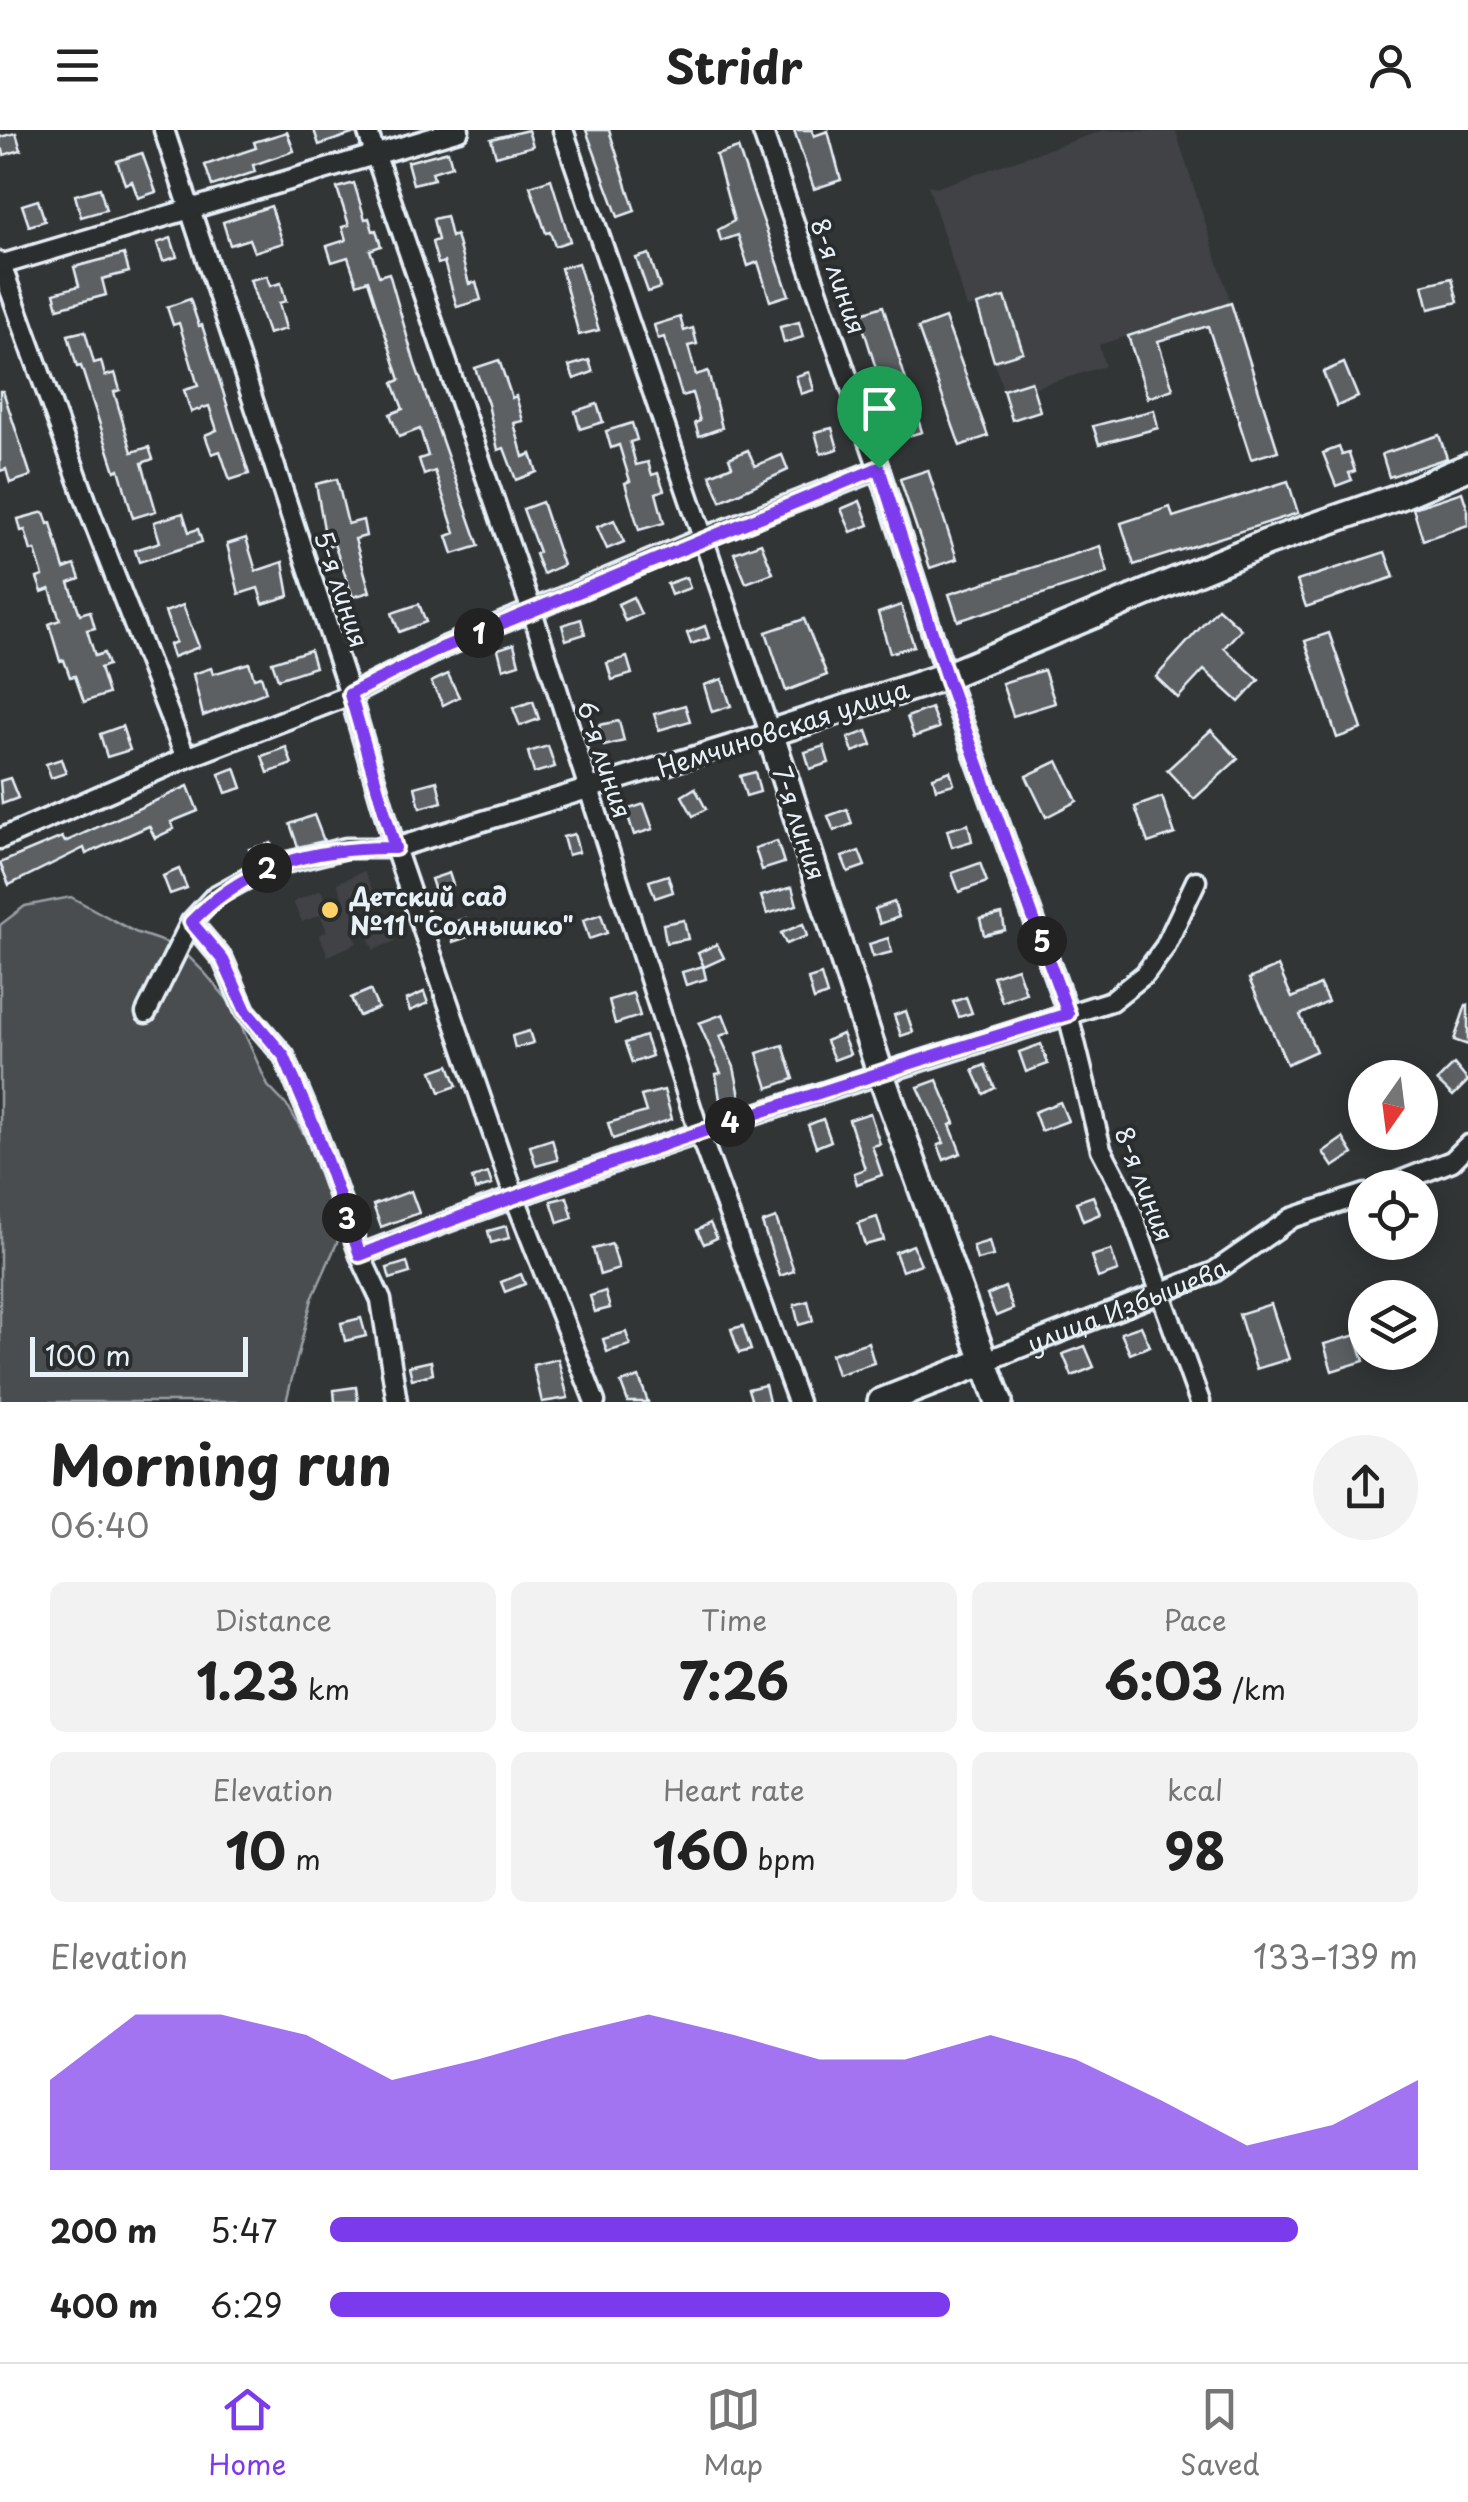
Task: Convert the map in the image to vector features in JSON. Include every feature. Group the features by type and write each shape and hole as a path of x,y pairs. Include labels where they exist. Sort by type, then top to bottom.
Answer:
{"main road":[{"name":"Немчиновская улица","path":"770,732 946,676 1266,543 1468,468"},
{"name":"7-я линия","path":"770,732 880,1072 1000,1402"},
{"name":"улица Избышева","path":"881,1402 986,1361"}],"street":[{"name":"5-я линия","path":"164,130 350,694 395,848 514,1195 595,1402"},
{"name":"6-я линия","path":"366,130 532,611 700,1132 798,1402"},
{"path":"186,758 0,264 458,130"},
{"name":"7-я линия","path":"564,130 770,732"},
{"name":"8-я линия","path":"762,130 946,676 1068,1014 1101,1149 1126,1197 1200,1402"},
{"path":"0,839 186,758 350,694 442,648 879,468"},
{"name":"Немчиновская улица","path":"146,1013 191,922 216,896 268,868 346,848 395,848 770,732"},
{"path":"360,1255 514,1195 880,1072 1111,1000 1145,974 1165,947 1196,881"},
{"path":"191,922 223,960 246,1011 284,1056 381,1300 396,1402"},
{"path":"1427,1170 1452,1160 1468,1145"},
{"name":"улица Избышева","path":"986,1361 1214,1272 1292,1218 1348,1200"}],"shaded area":[{"path":"1104,130 1176,132 1231,303 1099,345 1105,366 1033,388 1030,381 1003,390 977,306 967,308 928,185 938,187"},
{"name":"Детский сад №11 \"Солнышко\"","path":"364,871 375,896 361,904 368,920 383,914 395,941 374,950 365,931 354,936 357,943 328,956 319,935 327,931 320,915 302,922 293,902 321,890 329,905 343,899 337,883"},
{"path":"71,897 135,932 179,947 204,972 232,1005 268,1086 289,1108 320,1163 335,1204 340,1236 312,1299 286,1402 0,1402 0,925 25,906"}],"building":[{"path":"314,130 355,130 355,133 319,145"},
{"path":"528,130 533,146 496,156 491,139"},
{"path":"586,130 609,130 635,211 618,217"},
{"path":"794,130 812,130 814,136 828,131 841,180 814,189"},
{"path":"287,132 294,151 253,165 255,172 212,186 205,165 256,148 254,142"},
{"path":"16,133 21,150 4,155 0,151 0,137"},
{"path":"738,148 789,295 770,301 758,262 748,266 738,235 721,241 718,230 734,221 716,155"},
{"path":"448,151 452,166 432,172 434,179 413,184 407,162"},
{"path":"142,153 156,192 138,198 132,181 125,184 117,161"},
{"path":"551,179 570,241 555,246 550,232 546,233 530,186"},
{"path":"354,183 365,219 369,218 381,246 370,250 379,276 389,273 415,364 479,546 453,554 447,536 455,533 435,471 424,475 419,459 428,456 420,429 399,437 390,414 403,409 393,383 400,380 368,280 357,284 348,257 332,262 327,246 346,240 342,227 349,225 337,188"},
{"path":"100,188 106,210 81,217 75,195"},
{"path":"38,200 45,221 29,226 22,205"},
{"path":"271,206 283,243 254,252 249,239 230,245 223,222"},
{"path":"446,216 451,237 456,235 469,284 476,282 481,300 457,307 444,262 438,264 432,242 438,240 433,219"},
{"path":"171,238 177,257 163,261 157,243"},
{"path":"124,254 129,272 102,279 106,295 58,308 54,293 79,286 74,267"},
{"path":"649,254 660,288 648,292 636,258"},
{"path":"578,263 599,330 579,335 561,268"},
{"path":"267,276 270,286 281,283 286,301 279,303 286,329 268,334 250,280"},
{"path":"1452,278 1458,302 1429,309 1423,285"},
{"path":"1005,297 1023,352 994,361 977,305"},
{"path":"190,299 199,326 202,325 249,474 230,480 220,451 212,454 205,435 217,430 209,406 191,412 184,390 198,386 179,323 173,325 167,307"},
{"path":"1231,303 1278,451 1251,459 1208,326 1158,341 1173,389 1148,398 1128,336"},
{"path":"883,306 922,432 898,439 859,314"},
{"path":"680,317 684,331 693,328 697,344 688,346 696,375 708,371 722,428 699,436 695,423 700,421 692,393 682,396 664,337 658,339 654,325"},
{"path":"945,318 988,436 960,446 918,328"},
{"path":"799,322 803,337 784,343 780,327"},
{"path":"85,331 94,363 101,361 105,376 115,373 120,390 114,392 132,452 149,447 153,459 142,463 156,511 133,518 119,469 115,471 68,335"},
{"path":"499,360 523,421 514,423 523,457 531,454 537,472 516,480 504,448 498,450 475,368"},
{"path":"589,360 593,372 574,379 569,366"},
{"path":"1344,363 1358,397 1337,406 1323,372"},
{"path":"809,372 814,390 801,394 796,376"},
{"path":"1031,381 1040,411 1012,420 1003,390"},
{"path":"0,391 31,476 10,483 6,469 0,471"},
{"path":"597,404 603,422 580,429 575,411"},
{"path":"1154,410 1158,428 1099,444 1093,426"},
{"path":"632,423 637,440 630,442 636,465 648,462 652,475 658,473 664,490 656,493 664,523 639,530 619,445 611,448 606,431"},
{"path":"832,428 838,449 821,454 815,432"},
{"path":"1439,435 1447,458 1389,477 1382,454"},
{"path":"1339,447 1342,455 1349,453 1355,471 1349,473 1352,480 1336,486 1323,453"},
{"path":"748,450 755,466 782,455 788,470 721,501 710,475 732,466 729,458"},
{"path":"928,470 957,559 930,568 900,479"},
{"path":"337,479 348,524 363,520 366,536 355,539 370,592 353,597 334,544 327,546 316,484"},
{"path":"1288,481 1298,513 1134,565 1121,523 1170,507 1173,517"},
{"path":"1462,492 1468,525 1423,540 1413,508"},
{"path":"860,501 869,525 851,532 841,509"},
{"path":"542,502 563,565 543,574 523,509"},
{"path":"44,512 64,569 75,565 80,579 69,583 80,614 90,611 95,628 87,630 95,656 104,653 108,665 100,668 108,694 84,702 75,676 70,677 64,660 60,661 49,624 60,620 50,589 42,592 37,578 43,576 35,550 31,551 18,519"},
{"path":"183,513 189,532 198,529 202,542 139,562 135,550 160,542 154,522"},
{"path":"614,520 624,542 607,549 597,527"},
{"path":"246,538 256,571 283,562 289,596 263,604 258,588 239,594 227,544"},
{"path":"761,543 773,573 746,583 734,553"},
{"path":"1100,546 1108,573 958,621 949,594"},
{"path":"1385,552 1394,577 1306,607 1297,581"},
{"path":"686,577 690,588 671,595 667,584"},
{"path":"633,597 641,614 625,621 618,604"},
{"path":"419,604 426,622 399,632 392,613"},
{"path":"183,605 199,647 173,657 169,645 176,642 165,612"},
{"path":"901,605 914,646 890,653 878,613"},
{"path":"1218,608 1241,629 1224,648 1259,680 1239,702 1204,670 1178,698 1156,677"},
{"path":"581,619 585,634 566,640 562,625"},
{"path":"804,619 827,675 786,691 766,632"},
{"path":"705,626 709,638 691,644 687,633"},
{"path":"1329,633 1362,729 1337,738 1305,641"},
{"path":"514,644 519,664 503,669 498,649"},
{"path":"310,650 315,667 278,679 272,662"},
{"path":"627,657 632,674 612,680 607,663"},
{"path":"249,663 254,678 261,676 266,692 203,716 193,674 211,668 213,674"},
{"path":"1044,670 1055,703 1013,716 1002,683"},
{"path":"448,674 459,697 443,705 431,682"},
{"path":"722,679 731,706 712,712 704,685"},
{"path":"533,701 539,719 520,726 513,708"},
{"path":"685,705 690,721 659,730 654,714"},
{"path":"931,708 939,728 914,737 907,717"},
{"path":"619,721 624,741 604,746 599,725"},
{"path":"122,726 130,750 107,757 100,734"},
{"path":"1211,730 1238,759 1194,799 1167,770"},
{"path":"867,731 872,745 853,752 848,738"},
{"path":"548,746 555,767 534,773 528,752"},
{"path":"824,746 829,763 810,769 805,752"},
{"path":"286,747 292,764 268,773 262,756"},
{"path":"61,759 66,773 51,778 46,764"},
{"path":"1058,761 1077,801 1046,817 1026,776"},
{"path":"235,768 242,788 226,793 219,774"},
{"path":"950,771 954,784 936,789 933,777"},
{"path":"755,772 760,792 746,796 740,776"},
{"path":"10,778 18,798 2,804 0,781"},
{"path":"437,781 442,802 420,808 415,787"},
{"path":"188,786 198,811 171,822 174,829 155,838 149,826 86,854 84,848 9,885 0,863 62,837 65,842"},
{"path":"695,788 706,809 693,816 682,796"},
{"path":"1162,797 1175,834 1148,843 1135,807"},
{"path":"644,804 653,829 634,835 626,810"},
{"path":"847,809 852,824 834,831 828,816"},
{"path":"314,815 324,841 298,847 290,824"},
{"path":"968,824 972,841 952,847 947,830"},
{"path":"574,834 579,852 568,855 563,837"},
{"path":"777,841 784,863 762,870 755,848"},
{"path":"271,843 274,853 253,861 249,849"},
{"path":"859,851 865,866 848,872 842,857"},
{"path":"980,863 987,882 959,892 952,873"},
{"path":"179,869 187,888 170,894 163,876"},
{"path":"449,873 453,885 435,891 431,879"},
{"path":"668,875 673,892 655,898 649,881"},
{"path":"792,887 797,905 767,914 761,896"},
{"path":"894,902 899,917 880,924 875,909"},
{"path":"601,914 607,933 589,939 583,920"},
{"path":"1002,914 1005,930 984,935 980,919"},
{"path":"466,918 471,936 453,942 448,924"},
{"path":"684,920 688,939 666,943 663,924"},
{"path":"803,924 807,936 786,944 781,933"},
{"path":"888,938 892,952 873,957 869,944"},
{"path":"717,944 724,958 704,967 698,953"},
{"path":"703,966 706,979 686,985 682,972"},
{"path":"1278,966 1292,998 1320,985 1328,1002 1300,1015 1316,1051 1287,1064 1249,979"},
{"path":"1017,968 1026,993 1002,1002 993,976"},
{"path":"821,975 827,995 814,1000 808,979"},
{"path":"370,990 378,1008 359,1016 351,998"},
{"path":"424,992 428,1003 410,1011 406,1000"},
{"path":"633,993 640,1016 615,1024 609,1000"},
{"path":"966,997 972,1013 959,1017 953,1002"},
{"path":"1468,1005 1468,1045 1454,1040"},
{"path":"906,1011 913,1032 901,1036 894,1015"},
{"path":"723,1014 730,1032 720,1036 734,1067 740,1096 720,1100 716,1074 721,1073 699,1023"},
{"path":"529,1031 533,1043 515,1048 512,1036"},
{"path":"842,1034 850,1054 834,1060 826,1041"},
{"path":"645,1036 652,1056 632,1063 625,1043"},
{"path":"1041,1044 1048,1064 1026,1072 1019,1052"},
{"path":"783,1045 794,1079 768,1088 757,1053"},
{"path":"1454,1064 1468,1081 1453,1096 1438,1080"},
{"path":"449,1065 457,1086 440,1092 432,1071"},
{"path":"985,1065 995,1088 984,1094 973,1070"},
{"path":"937,1080 955,1123 950,1125 961,1153 944,1160 938,1145 944,1143 918,1087"},
{"path":"664,1090 672,1119 613,1139 608,1123 646,1112 641,1096"},
{"path":"1060,1102 1068,1121 1041,1131 1034,1112"},
{"path":"870,1113 880,1144 872,1146 882,1175 857,1184 854,1173 865,1169 849,1120"},
{"path":"823,1119 831,1141 816,1147 808,1125"},
{"path":"1343,1138 1353,1154 1333,1167 1323,1152"},
{"path":"552,1139 558,1160 536,1166 530,1146"},
{"path":"488,1173 492,1185 475,1190 472,1178"},
{"path":"411,1191 419,1213 381,1227 373,1205"},
{"path":"1093,1196 1100,1214 1083,1221 1076,1202"},
{"path":"567,1197 573,1218 558,1223 551,1201"},
{"path":"877,1217 884,1240 865,1245 858,1223"},
{"path":"776,1218 794,1271 780,1276 762,1223"},
{"path":"710,1223 717,1238 704,1244 697,1230"},
{"path":"506,1226 509,1238 491,1243 488,1231"},
{"path":"989,1241 993,1256 977,1260 973,1246"},
{"path":"612,1244 619,1269 600,1275 593,1249"},
{"path":"913,1245 921,1264 902,1271 895,1252"},
{"path":"1111,1250 1118,1271 1098,1278 1091,1256"},
{"path":"407,1262 410,1273 390,1279 387,1268"},
{"path":"521,1274 525,1284 505,1292 501,1282"},
{"path":"1005,1287 1013,1309 996,1316 987,1295"},
{"path":"605,1291 610,1308 595,1312 590,1296"},
{"path":"808,1301 813,1321 799,1325 794,1305"},
{"path":"1271,1304 1289,1359 1256,1369 1239,1314"},
{"path":"361,1318 366,1336 345,1341 341,1323"},
{"path":"743,1326 751,1350 739,1353 731,1329"},
{"path":"1141,1326 1150,1346 1130,1354 1121,1333"},
{"path":"626,1332 630,1345 607,1352 603,1339"},
{"path":"1348,1337 1348,1366 1332,1371 1324,1344"},
{"path":"868,1342 874,1363 837,1375 831,1354"},
{"path":"1085,1346 1094,1367 1072,1376 1063,1354"},
{"path":"558,1359 568,1398 542,1402 533,1365"},
{"path":"431,1361 433,1374 412,1379 409,1366"},
{"path":"639,1377 648,1402 628,1402 621,1383"},
{"path":"765,1385 769,1402 752,1402 748,1389"},
{"path":"356,1387 358,1402 335,1402 334,1390"}],"place":[{"name":"Детский сад №11 \"Солнышко\"","path":"330,910"}],"route":[{"path":"879,468 946,676 1068,1014 880,1072 514,1195 360,1255 284,1056 246,1011 223,960 191,922 216,896 268,868 346,848 395,848 350,694 442,648 879,468"}]}
